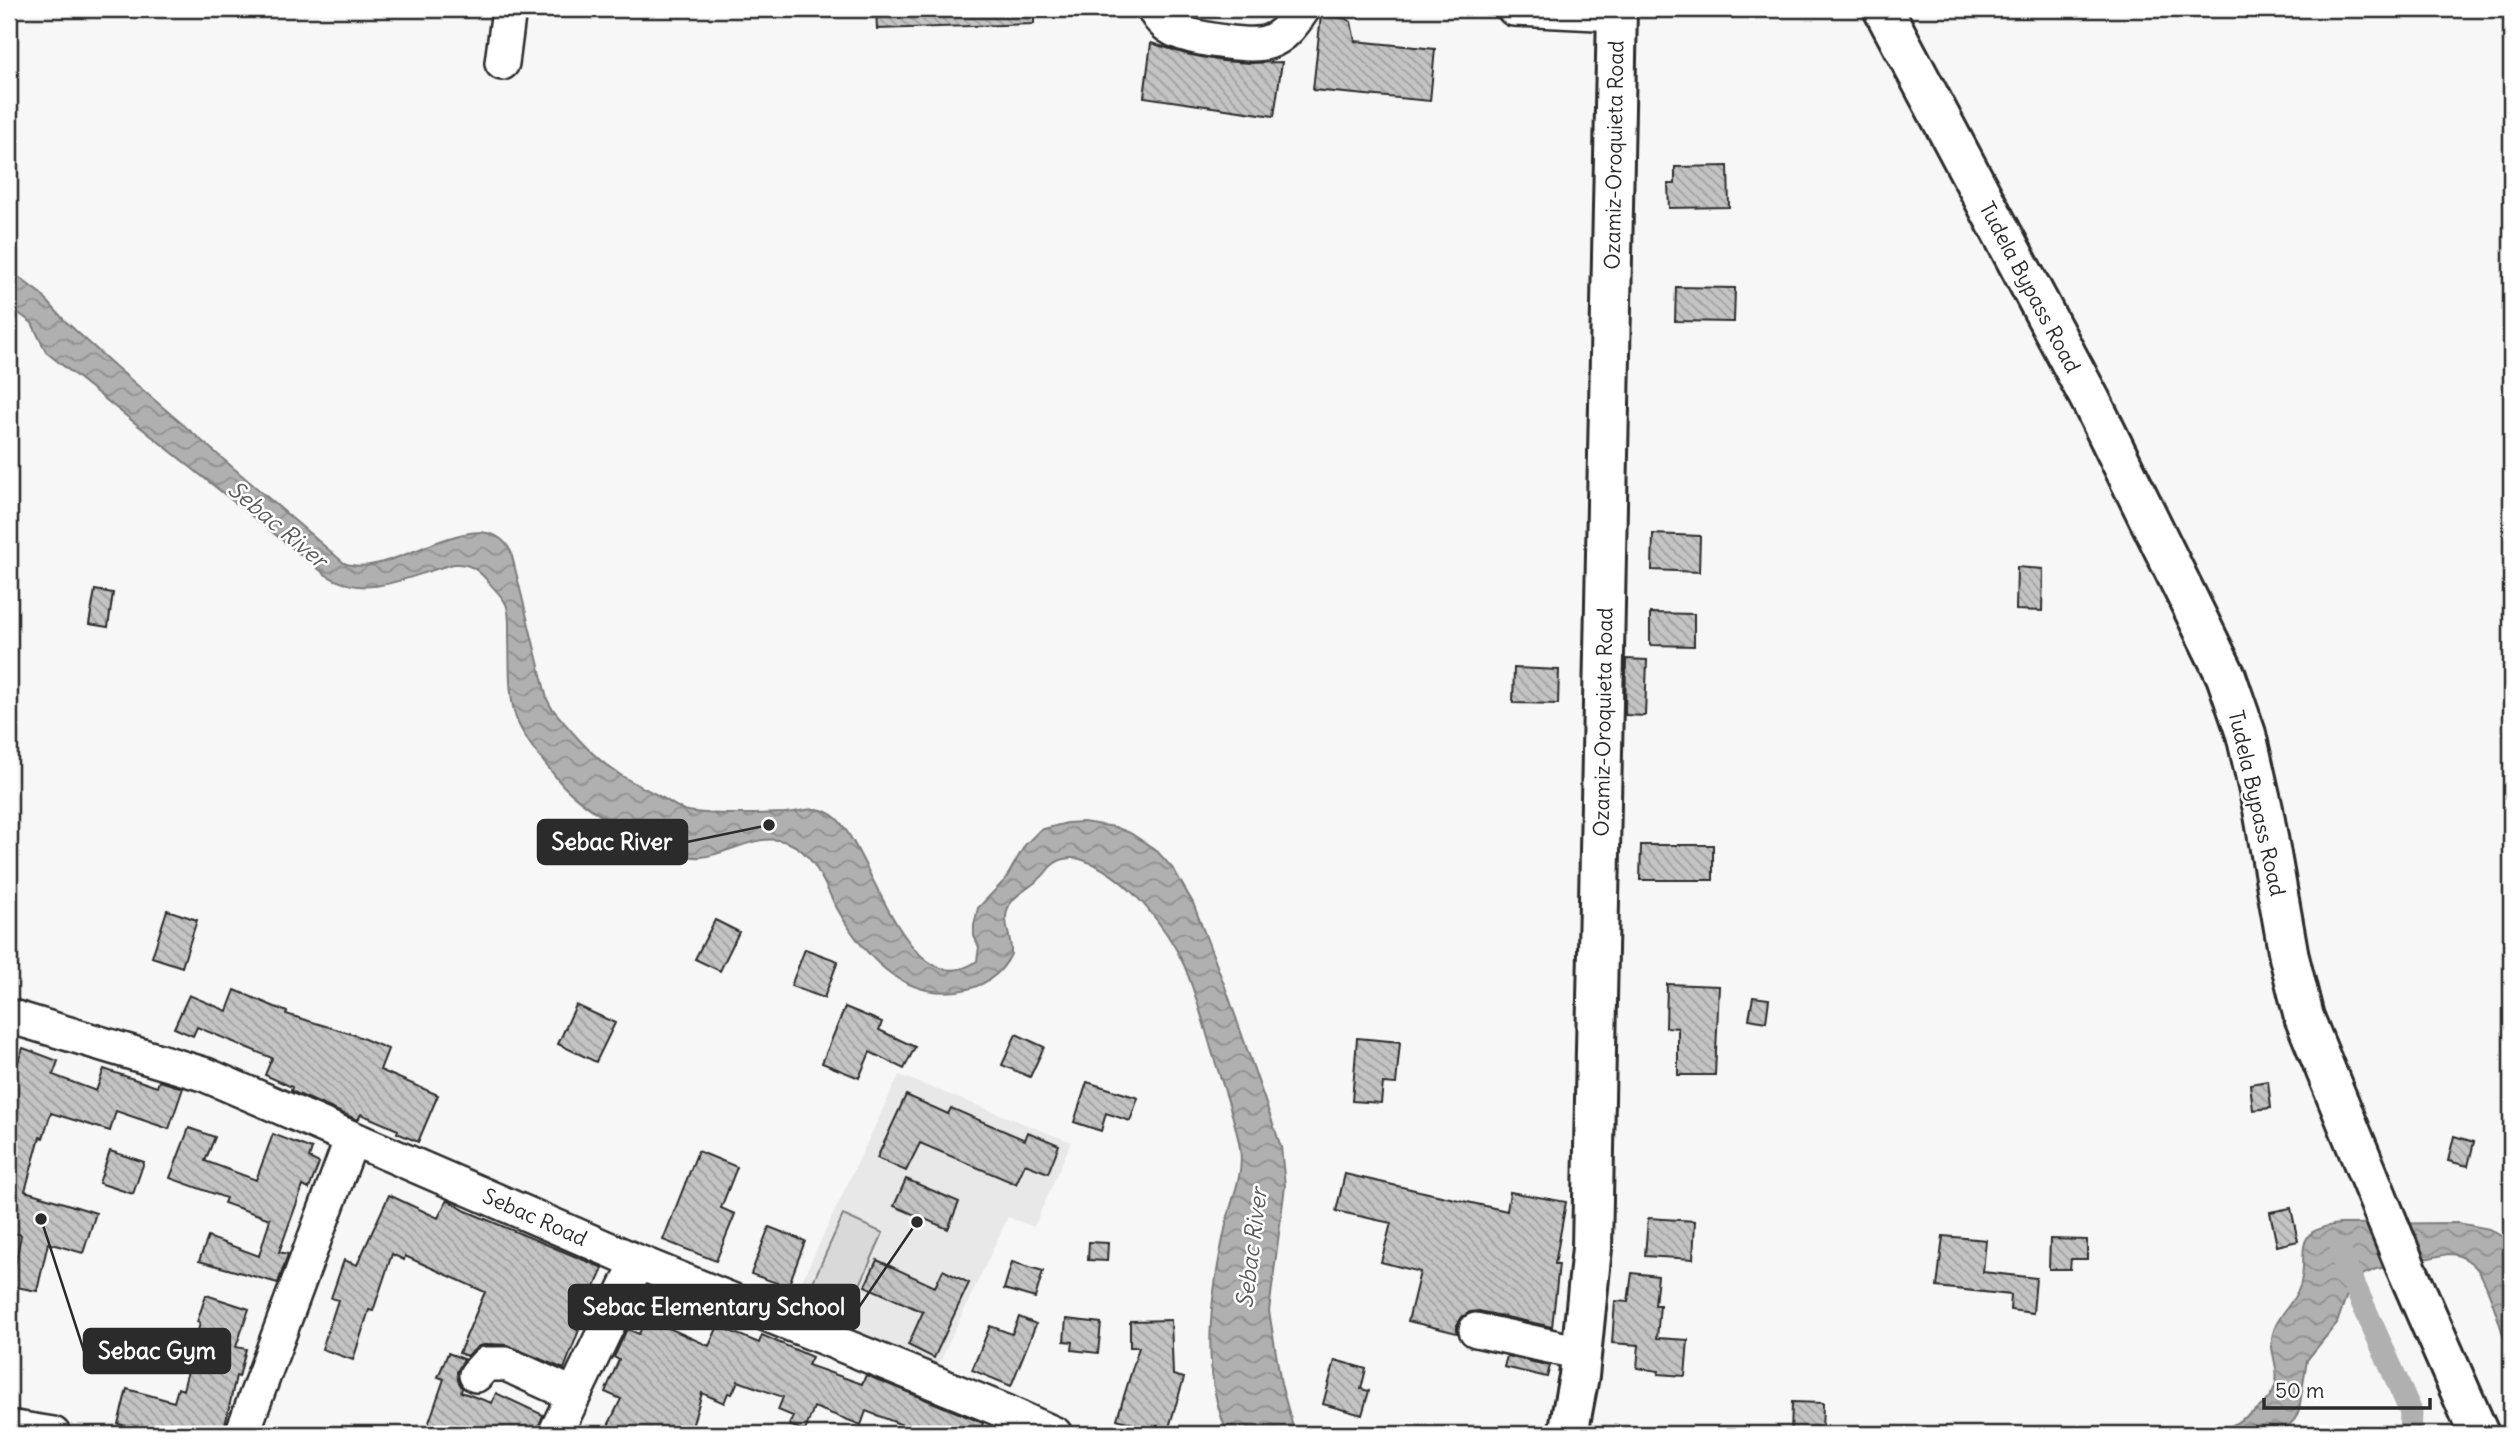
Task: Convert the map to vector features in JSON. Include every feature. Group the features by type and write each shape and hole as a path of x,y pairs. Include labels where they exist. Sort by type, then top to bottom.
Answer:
{"main road":[{"name":"Tudela Bypass Road","path":"1884,9 2092,403 2226,676 2246,734 2304,1017 2405,1265 2480,1434"},
{"name":"Ozamiz-Oroquieta Road","path":"1568,1434 1581,1353 1592,1248 1617,11"}],"street":[{"path":"502,64 509,9"},
{"path":"1154,9 1163,22 1181,33 1244,44 1268,43 1275,39 1287,30 1303,9"},
{"path":"1514,9 1617,11"},
{"name":"Sebac Road","path":"10,1021 206,1075 638,1262 1000,1423 1055,1434"},
{"path":"242,1434 352,1138"},
{"path":"555,1434 638,1262"},
{"path":"1476,1330 1581,1353"},
{"path":"476,1375 486,1364 498,1362 574,1395"},
{"path":"9,1427 53,1434"}],"shaded area":[{"path":"899,1075 1071,1142 1034,1227 1008,1217 937,1368 790,1306"},
{"path":"843,1215 883,1233 844,1321 803,1304"}],"water":[{"path":"9,270 41,294 65,321 116,367 344,563 363,566 386,561 458,535 480,532 498,537 511,552 547,699 591,752 624,777 684,810 748,814 817,809 829,813 849,835 893,919 911,945 931,963 953,970 977,961 979,947 974,936 974,925 978,908 1005,880 1025,845 1040,830 1083,822 1115,827 1130,833 1156,850 1174,870 1193,903 1281,1147 1285,1186 1269,1311 1281,1384 1295,1434 1228,1434 1219,1409 1211,1355 1213,1300 1227,1220 1239,1176 1240,1148 1229,1104 1184,965 1167,935 1131,891 1103,869 1088,862 1077,858 1060,860 1016,897 1007,910 1011,954 1002,969 989,980 974,987 957,991 935,991 916,987 898,978 867,952 843,919 821,876 797,847 778,840 766,840 712,855 686,856 646,842 625,831 570,792 522,732 511,696 509,620 506,604 479,572 472,567 454,564 374,586 342,583 326,575 46,352 32,323 9,306"},
{"path":"2458,1223 2489,1229 2511,1242 2511,1360 2482,1276 2468,1260 2448,1254 2377,1269 2359,1276 2351,1283 2337,1323 2307,1360 2299,1410 2295,1419 2281,1434 2218,1434 2259,1408 2274,1388 2276,1372 2272,1349 2273,1333 2300,1286 2304,1245 2313,1232 2340,1224"}],"building":[{"path":"876,9 1034,9 1034,24 877,29"},
{"path":"1321,15 1344,18 1351,22 1355,41 1435,49 1430,101 1313,90"},
{"path":"1151,43 1222,61 1282,62 1274,116 1144,97"},
{"path":"1728,166 1729,207 1669,208 1668,184 1675,184 1675,167"},
{"path":"1676,287 1735,288 1734,322 1675,321"},
{"path":"1653,534 1700,536 1699,572 1652,570"},
{"path":"2017,567 2043,569 2042,611 2016,610"},
{"path":"95,590 113,593 108,627 89,624"},
{"path":"1650,613 1694,614 1694,646 1650,645"},
{"path":"1626,659 1647,660 1645,716 1625,715"},
{"path":"1514,668 1559,670 1558,704 1513,703"},
{"path":"1641,845 1713,845 1713,880 1640,880"},
{"path":"167,910 197,920 182,967 152,957"},
{"path":"715,920 739,932 720,971 695,959"},
{"path":"805,949 838,961 824,998 791,986"},
{"path":"1667,984 1719,986 1715,1075 1678,1075 1678,1028 1666,1027"},
{"path":"235,990 287,1012 286,1014 355,1035 388,1049 380,1070 438,1095 418,1142 361,1114 358,1120 291,1091 292,1087 265,1075 272,1058 197,1027 193,1036 174,1028 189,995 227,1011"},
{"path":"1753,997 1769,999 1766,1022 1749,1019"},
{"path":"576,1005 615,1023 596,1062 558,1044"},
{"path":"845,1007 882,1022 879,1030 915,1047 904,1069 870,1052 859,1078 822,1063"},
{"path":"1016,1034 1044,1047 1030,1077 1002,1065"},
{"path":"1357,1038 1400,1042 1396,1084 1383,1083 1381,1103 1352,1101"},
{"path":"23,1048 58,1061 53,1075 96,1091 104,1069 157,1087 159,1081 183,1088 169,1129 116,1111 110,1131 51,1113 43,1138 40,1137 25,1191 96,1213 83,1253 48,1243 37,1291 11,1286 21,1235 9,1231 9,1119 15,1100 9,1098 9,1086"},
{"path":"2268,1081 2271,1108 2253,1110 2250,1084"},
{"path":"1087,1082 1138,1098 1130,1121 1106,1113 1101,1131 1074,1122"},
{"path":"906,1095 948,1114 951,1108 1025,1140 1028,1132 1059,1145 1048,1173 1025,1164 1016,1184 920,1143 906,1171 877,1158"},
{"path":"189,1128 215,1137 205,1161 256,1180 273,1134 312,1149 309,1158 319,1163 309,1189 303,1186 279,1252 288,1254 278,1283 199,1261 208,1237 259,1256 270,1219 224,1203 226,1198 170,1178"},
{"path":"2454,1136 2474,1142 2468,1166 2448,1161"},
{"path":"110,1151 144,1162 133,1194 99,1183"},
{"path":"698,1151 737,1167 721,1208 735,1214 716,1261 663,1240"},
{"path":"1345,1174 1507,1211 1510,1192 1566,1202 1555,1264 1559,1264 1552,1327 1479,1311 1462,1317 1457,1325 1457,1333 1408,1321 1420,1272 1381,1262 1391,1223 1336,1211"},
{"path":"906,1179 959,1202 948,1229 894,1206"},
{"path":"389,1195 438,1218 447,1200 466,1211 603,1268 564,1369 507,1345 479,1346 467,1356 459,1353 485,1292 405,1256 404,1260 392,1254 373,1311 369,1310 353,1360 322,1349 338,1300 331,1298 344,1260 357,1265"},
{"path":"2291,1208 2298,1241 2277,1246 2270,1212"},
{"path":"1648,1218 1695,1221 1693,1259 1645,1256"},
{"path":"769,1227 805,1241 788,1287 751,1274"},
{"path":"1943,1236 1986,1240 1983,1272 2036,1278 2033,1313 2010,1310 2011,1295 1937,1287"},
{"path":"2050,1239 2087,1240 2087,1259 2071,1259 2070,1269 2049,1269"},
{"path":"1089,1242 1108,1243 1107,1261 1088,1260"},
{"path":"877,1260 935,1287 943,1270 969,1283 934,1358 908,1345 923,1312 865,1286"},
{"path":"1012,1262 1043,1271 1035,1298 1004,1289"},
{"path":"1632,1273 1658,1276 1655,1305 1660,1305 1657,1338 1688,1340 1685,1376 1658,1374 1659,1371 1637,1368 1639,1345 1612,1343 1615,1301 1628,1302"},
{"path":"206,1295 249,1309 236,1347 246,1349 239,1377 236,1376 223,1434 159,1434 118,1424 127,1389 174,1402 178,1388 183,1390 200,1323 197,1322"},
{"path":"1019,1317 1036,1324 1011,1386 972,1370 990,1326 1012,1334"},
{"path":"646,1318 709,1346 718,1326 759,1343 762,1335 812,1357 808,1365 862,1384 866,1375 983,1423 979,1434 926,1434 866,1411 861,1425 814,1407 805,1431 789,1425 793,1416 778,1410 783,1397 738,1381 724,1403 702,1393 690,1434 604,1434 621,1399 605,1392 619,1360 614,1357 627,1329 639,1334"},
{"path":"1066,1319 1101,1323 1098,1353 1072,1350 1073,1342 1064,1341"},
{"path":"1171,1320 1173,1375 1184,1378 1167,1434 1117,1419 1139,1347 1130,1347 1130,1321"},
{"path":"448,1353 464,1359 457,1372 461,1392 492,1403 496,1393 543,1415 536,1434 461,1434 446,1429 444,1434 425,1434 444,1379 438,1377"},
{"path":"1507,1356 1550,1366 1547,1377 1504,1367"},
{"path":"1335,1360 1366,1369 1361,1389 1369,1391 1362,1415 1323,1404"},
{"path":"1792,1402 1823,1403 1822,1434 1791,1434"}],"waterway":[{"path":"2340,1253 2411,1412 2410,1434"}],"place":[{"name":"Sebac River","path":"769,825"},
{"name":"Sebac Gym","path":"41,1219"},
{"name":"Sebac Elementary School","path":"917,1222"}]}
